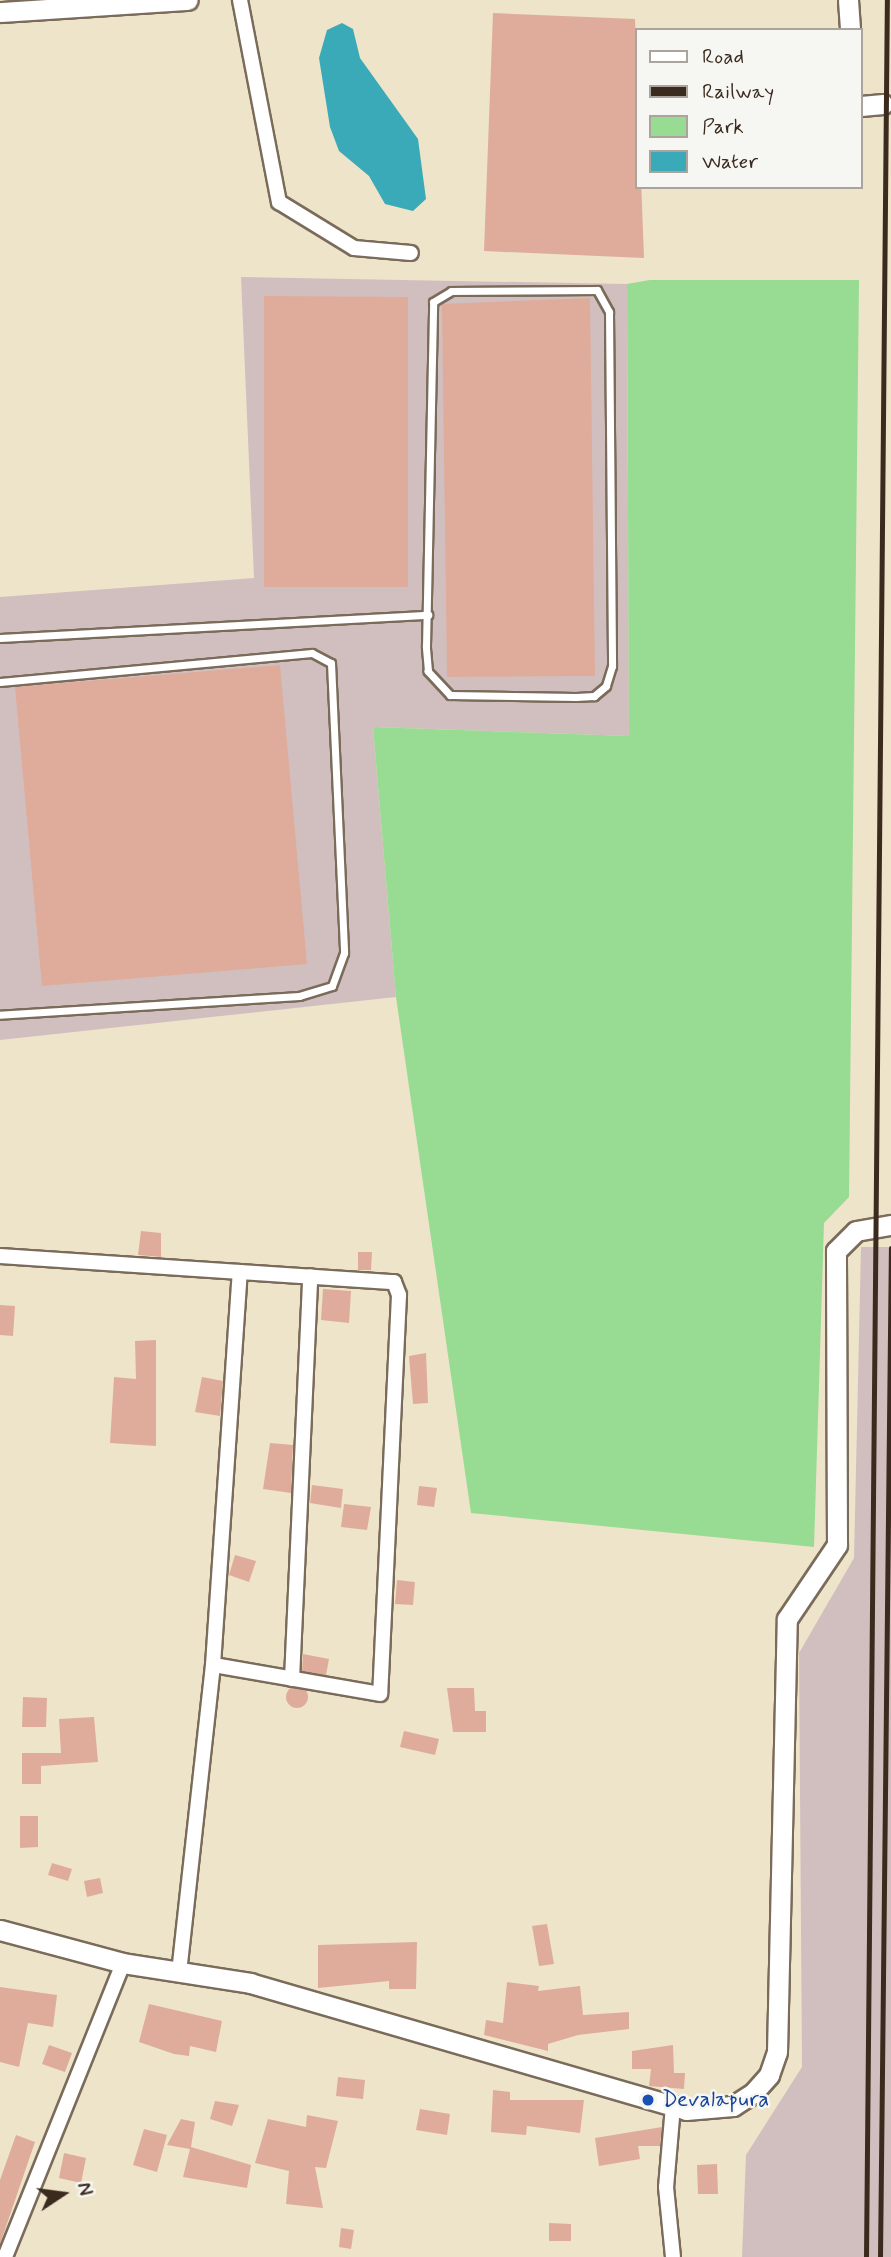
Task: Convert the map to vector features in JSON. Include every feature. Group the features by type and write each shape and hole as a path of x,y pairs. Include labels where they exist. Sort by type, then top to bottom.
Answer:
{"main road":[{"path":"0,12 188,0"},
{"path":"848,0 850,28"},
{"path":"863,106 883,104"},
{"path":"0,1930 123,1963 250,1983 673,2106 733,2106 769,2075 777,2052 787,1619 837,1545 836,1251 856,1231 891,1225"}],"street":[{"path":"240,0 279,202 354,248 411,253"},
{"path":"0,1256 394,1282 398,1309 380,1694 213,1665"},
{"path":"179,1972 213,1665 240,1272"},
{"path":"292,1679 310,1276"},
{"path":"5,2257 123,1963"},
{"path":"673,2106 666,2187 673,2257"}],"lane":[{"path":"597,290 609,312 612,666 606,686 594,696 576,698 450,695 428,670 428,615 433,302 451,291 597,290"},
{"path":"0,638 428,615"},
{"path":"0,682 312,653 331,663 344,953 332,986 299,996 0,1015"}],"shaded area":[{"path":"241,277 627,284 629,736 373,727 396,997 0,1040 0,597 254,578"},
{"path":"861,1247 891,1247 891,2257 742,2257 746,2155 802,2067 799,1653 854,1558"}],"green space":[{"path":"650,280 859,280 849,1197 824,1223 814,1547 471,1513 396,997 373,727 629,736 627,284"}],"water":[{"path":"342,23 353,29 360,58 418,139 426,199 413,211 385,204 369,176 339,151 330,127 319,58 327,30"}],"building":[{"path":"493,13 635,19 636,189 641,189 644,258 484,251"},
{"path":"264,296 408,297 408,587 264,587"},
{"path":"590,298 595,676 447,677 442,304"},
{"path":"280,665 307,964 42,986 15,687"},
{"path":"141,1231 161,1233 161,1257 138,1255"},
{"path":"358,1252 372,1252 371,1270 358,1270"},
{"path":"323,1289 351,1291 349,1323 321,1320"},
{"path":"0,1305 15,1306 13,1336 0,1335"},
{"path":"156,1340 156,1446 110,1443 114,1377 136,1379 135,1341"},
{"path":"426,1353 428,1403 413,1404 409,1356"},
{"path":"202,1377 223,1381 220,1416 195,1412"},
{"path":"270,1443 293,1445 291,1493 263,1489"},
{"path":"312,1485 343,1489 341,1508 310,1503"},
{"path":"419,1486 437,1488 434,1507 417,1505"},
{"path":"344,1504 371,1507 367,1530 341,1527"},
{"path":"235,1555 256,1561 249,1582 229,1575"},
{"path":"397,1580 415,1582 413,1605 395,1604"},
{"path":"303,1654 329,1659 326,1675 302,1671"},
{"path":"297,1686 307,1693 308,1697 301,1707 297,1708 287,1701 286,1697 293,1687"},
{"path":"447,1688 474,1688 475,1711 486,1711 486,1732 453,1732"},
{"path":"23,1697 47,1698 46,1727 22,1727"},
{"path":"94,1717 98,1762 41,1766 41,1784 22,1784 22,1753 61,1753 59,1719"},
{"path":"404,1731 439,1739 435,1755 400,1747"},
{"path":"20,1816 38,1816 38,1847 20,1848"},
{"path":"52,1863 72,1869 68,1881 48,1875"},
{"path":"100,1878 103,1893 87,1897 84,1881"},
{"path":"547,1924 554,1964 539,1966 532,1926"},
{"path":"417,1942 416,1989 389,1989 389,1981 318,1988 318,1945"},
{"path":"507,1982 539,1986 538,1991 580,1986 583,2015 629,2012 629,2029 578,2035 548,2044 548,2051 484,2035 486,2020 503,2023"},
{"path":"0,1987 57,1995 53,2027 28,2023 19,2067 0,2062"},
{"path":"149,2004 222,2021 216,2052 190,2046 189,2056 174,2054 139,2042"},
{"path":"49,2045 72,2053 65,2072 42,2064"},
{"path":"673,2045 674,2073 685,2073 684,2089 649,2086 651,2069 632,2069 632,2051"},
{"path":"338,2077 365,2080 363,2099 336,2096"},
{"path":"493,2090 510,2092 510,2100 584,2100 580,2133 527,2126 526,2135 491,2132"},
{"path":"215,2101 239,2105 232,2126 210,2119"},
{"path":"420,2109 450,2114 447,2135 416,2130"},
{"path":"307,2115 338,2121 326,2168 315,2167 323,2208 286,2204 289,2171 255,2163 268,2119 306,2127"},
{"path":"181,2119 195,2122 191,2147 251,2165 247,2188 183,2177 190,2149 167,2145"},
{"path":"662,2127 660,2146 638,2146 640,2159 599,2166 595,2138"},
{"path":"144,2129 167,2135 157,2172 133,2165"},
{"path":"16,2135 35,2142 0,2244 0,2180"},
{"path":"64,2153 86,2158 81,2183 59,2178"},
{"path":"717,2164 718,2194 698,2194 697,2165"},
{"path":"549,2223 571,2224 571,2241 549,2241"},
{"path":"341,2228 354,2230 351,2249 339,2247"}],"railway":[{"path":"866,2257 887,0"},
{"path":"880,2257 891,1248"}],"place":[{"name":"Devalapura","path":"648,2100"}]}
